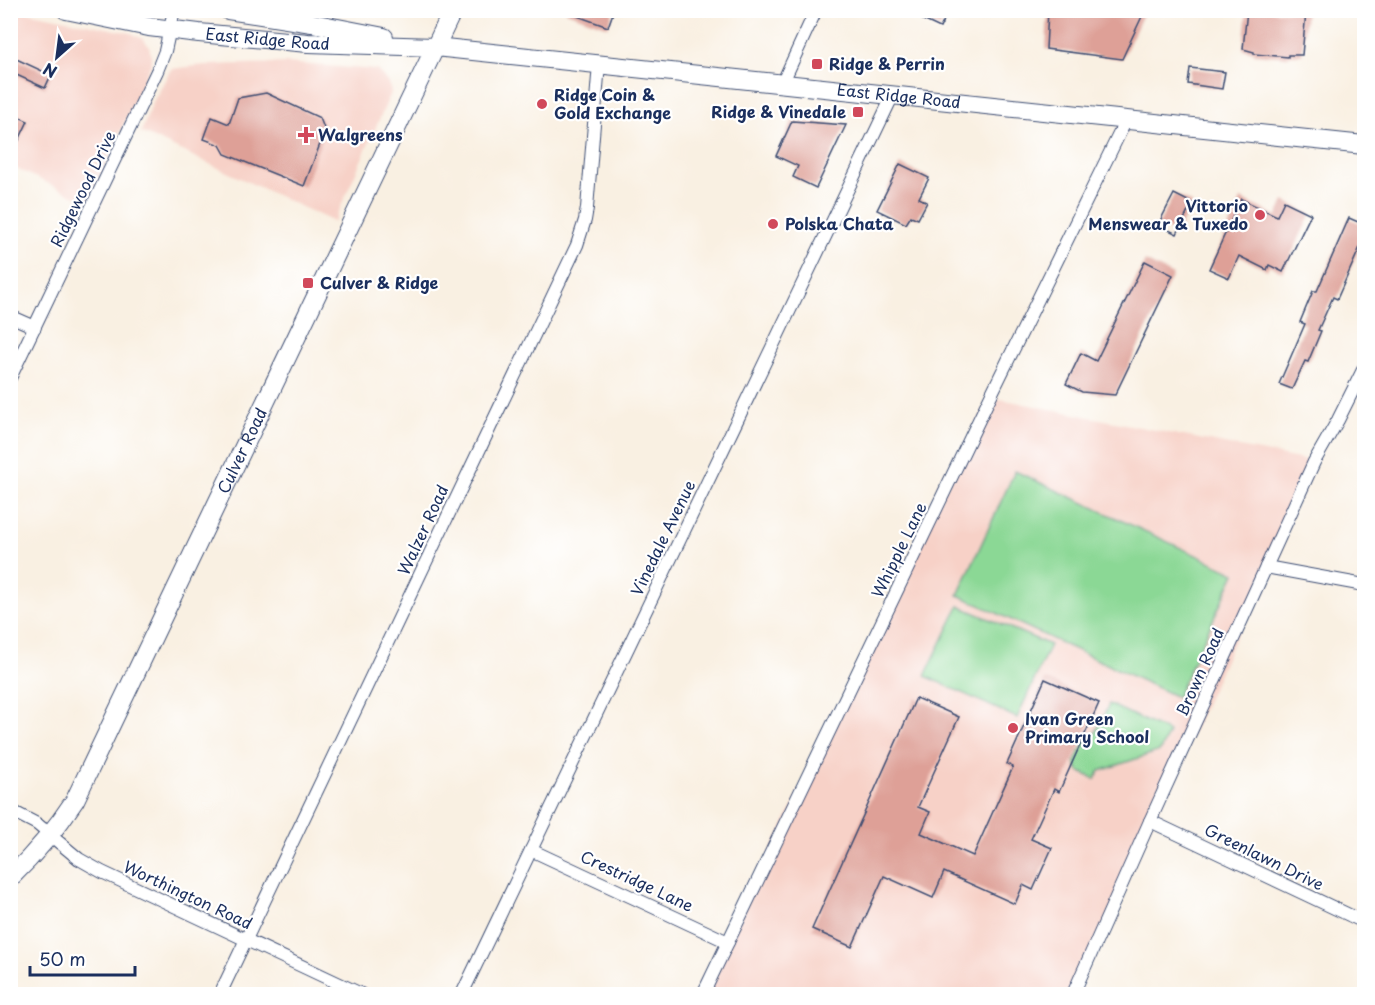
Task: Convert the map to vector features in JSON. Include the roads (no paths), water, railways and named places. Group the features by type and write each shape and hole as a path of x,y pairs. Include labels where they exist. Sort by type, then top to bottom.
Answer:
{"main road":[{"name":"East Ridge Road","path":"66,10 171,30 308,43 435,47 1365,145"},
{"name":"East Ridge Road","path":"228,10 435,47"},
{"name":"Culver Road","path":"10,878 51,835 75,800 453,10"}],"street":[{"name":"Ridgewood Drive","path":"10,378 150,87 162,60 174,10"},
{"path":"782,84 816,10"},
{"name":"Walzer Road","path":"220,994 577,245 587,208 599,64"},
{"name":"Vinedale Avenue","path":"462,994 893,95"},
{"name":"Whipple Lane","path":"703,994 1126,120"},
{"path":"10,316 35,327"},
{"name":"Brown Road","path":"1074,994 1150,821 1314,462 1365,368"},
{"path":"1266,567 1365,585"},
{"name":"Worthington Road","path":"10,810 38,825 79,859 102,872 361,994"},
{"name":"Greenlawn Drive","path":"1150,821 1365,922"},
{"name":"Crestridge Lane","path":"531,850 728,942"}],"place":[{"name":"Ridge & Perrin","path":"817,64"},
{"name":"Ridge Coin & Gold Exchange","path":"542,104"},
{"name":"Ridge & Vinedale","path":"858,112"},
{"name":"Walgreens","path":"306,135"},
{"name":"Vittorio Menswear & Tuxedo","path":"1260,215"},
{"name":"Polska Chata","path":"773,224"},
{"name":"Culver & Ridge","path":"308,283"},
{"name":"Ivan Green Primary School","path":"1013,728"}]}
